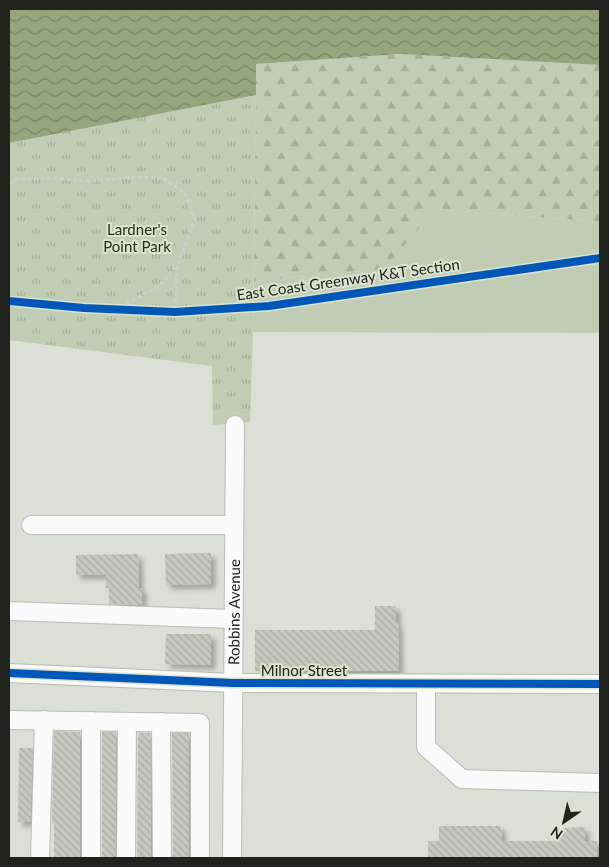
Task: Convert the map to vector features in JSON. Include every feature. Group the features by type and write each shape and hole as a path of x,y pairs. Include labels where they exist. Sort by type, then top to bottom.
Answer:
{"street":[{"name":"Robbins Avenue","path":"232,858 235,425"},
{"path":"31,524 234,525"},
{"path":"9,611 233,619"},
{"name":"Milnor Street","path":"9,673 233,683 600,684"},
{"path":"426,684 426,747 462,779 600,783"},
{"path":"9,720 200,723 200,858"},
{"path":"40,858 44,720"},
{"path":"90,721 91,858"},
{"path":"126,858 127,722"},
{"path":"161,722 162,858"}],"path":[{"path":"9,183 17,179 49,178 91,181 131,177 163,178 185,193 195,219 177,267 175,312"},
{"path":"111,309 159,286 178,263"},
{"path":"111,309 130,311"},
{"path":"166,312 185,312"}],"green space":[{"path":"400,54 600,65 600,222 435,209 385,269 254,281 256,64"},
{"name":"Lardner's Point Park","path":"256,95 250,422 213,425 212,366 9,340 9,143"},
{"path":"435,209 600,222 600,333 253,332 254,281 385,269"}],"water":[{"path":"9,9 600,9 600,65 400,54 256,64 256,95 9,143"}],"building":[{"path":"211,553 211,584 166,585 165,554"},
{"path":"138,554 139,588 142,588 142,605 109,604 109,588 106,588 106,574 76,575 76,555"},
{"path":"375,606 396,606 399,671 255,671 255,630 375,630"},
{"path":"166,634 211,634 211,665 165,664"},
{"path":"54,731 80,732 80,858 54,858 54,823 52,823"},
{"path":"102,732 116,732 115,858 102,858"},
{"path":"138,733 150,733 151,858 137,858"},
{"path":"172,733 189,733 189,858 173,858"},
{"path":"19,748 33,748 30,822 18,822"},
{"path":"439,826 501,826 502,841 560,841 560,835 563,835 563,828 585,827 585,841 597,841 597,858 428,858 428,841 439,841"}],"cycle path":[{"name":"East Coast Greenway K&T Section","path":"9,301 84,308 175,312 269,306 600,258"},
{"path":"9,673 233,683 600,684"}]}
